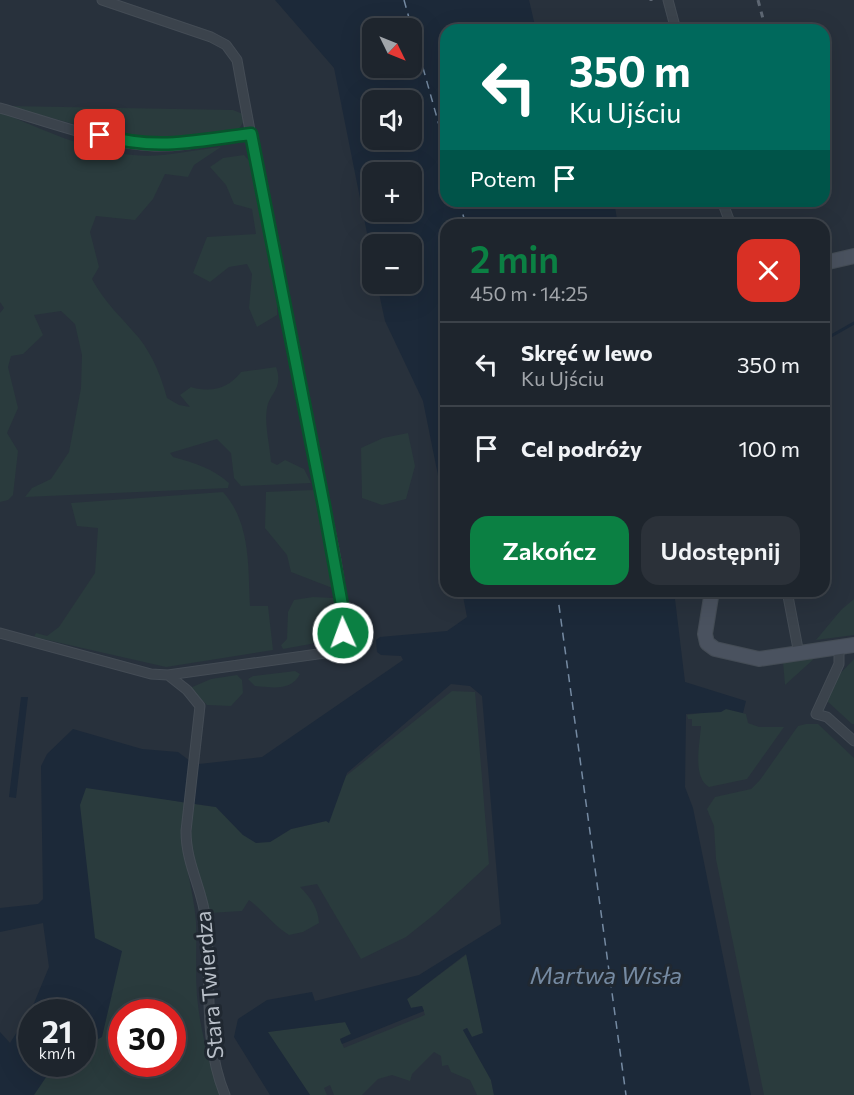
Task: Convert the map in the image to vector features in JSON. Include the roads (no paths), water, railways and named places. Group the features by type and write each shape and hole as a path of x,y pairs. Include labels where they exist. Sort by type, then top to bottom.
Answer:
{"street":[{"path":"0,633 151,674 168,675 339,651 343,633 342,605 237,60 226,45 211,37 102,0"},
{"path":"668,0 674,24"},
{"path":"0,108 123,141 153,146 179,145 251,134"},
{"path":"830,262 854,256"},
{"path":"711,597 705,634 707,643 715,649 759,659 854,645"},
{"path":"788,597 799,654"},
{"path":"838,648 839,664 816,714 827,717 854,741"},
{"name":"Stara Twierdza","path":"168,675 187,690 200,706 186,851 206,920 210,1036 218,1078 225,1095"}],"water":[{"path":"275,0 529,0 535,24 440,24 440,207 615,207 617,219 440,219 440,485 423,401 385,321 379,294 422,294 422,234 367,234 365,222 422,222 422,162 362,162 362,208 334,68"},
{"name":"Martwa Wisła","path":"463,597 675,597 685,682 746,701 743,713 726,709 721,712 686,714 685,787 693,808 751,1095 494,1095 491,1080 463,1030 467,1028 472,1037 483,1033 466,954 407,999 411,1008 422,1006 424,1011 342,1044 340,1039 351,1034 345,1022 268,1032 310,1095 270,1095 234,1037 238,1019 267,1000 312,992 315,1001 419,975 501,924 482,696 470,686 451,684 347,773 329,823 326,821 291,829 270,842 256,843 243,835 216,807 86,788 80,805 95,938 122,951 111,999 108,999 108,1011 102,1037 96,1040 96,999 36,999 49,967 43,923 0,932 0,908 38,904 43,899 41,766 47,754 73,729 142,749 178,752 190,761 190,765 262,757 403,660 401,656 381,655 377,652 376,640 380,637 447,631 467,617"},
{"path":"21,697 28,697 16,798 9,797"},
{"name":"Martwa Wisła","path":"18,1030 18,1077 46,1077 34,1095 0,1095 0,1032 10,1043"}],"waterway":[{"path":"830,337 854,323"}],"railway":[{"path":"758,0 764,24"}]}
